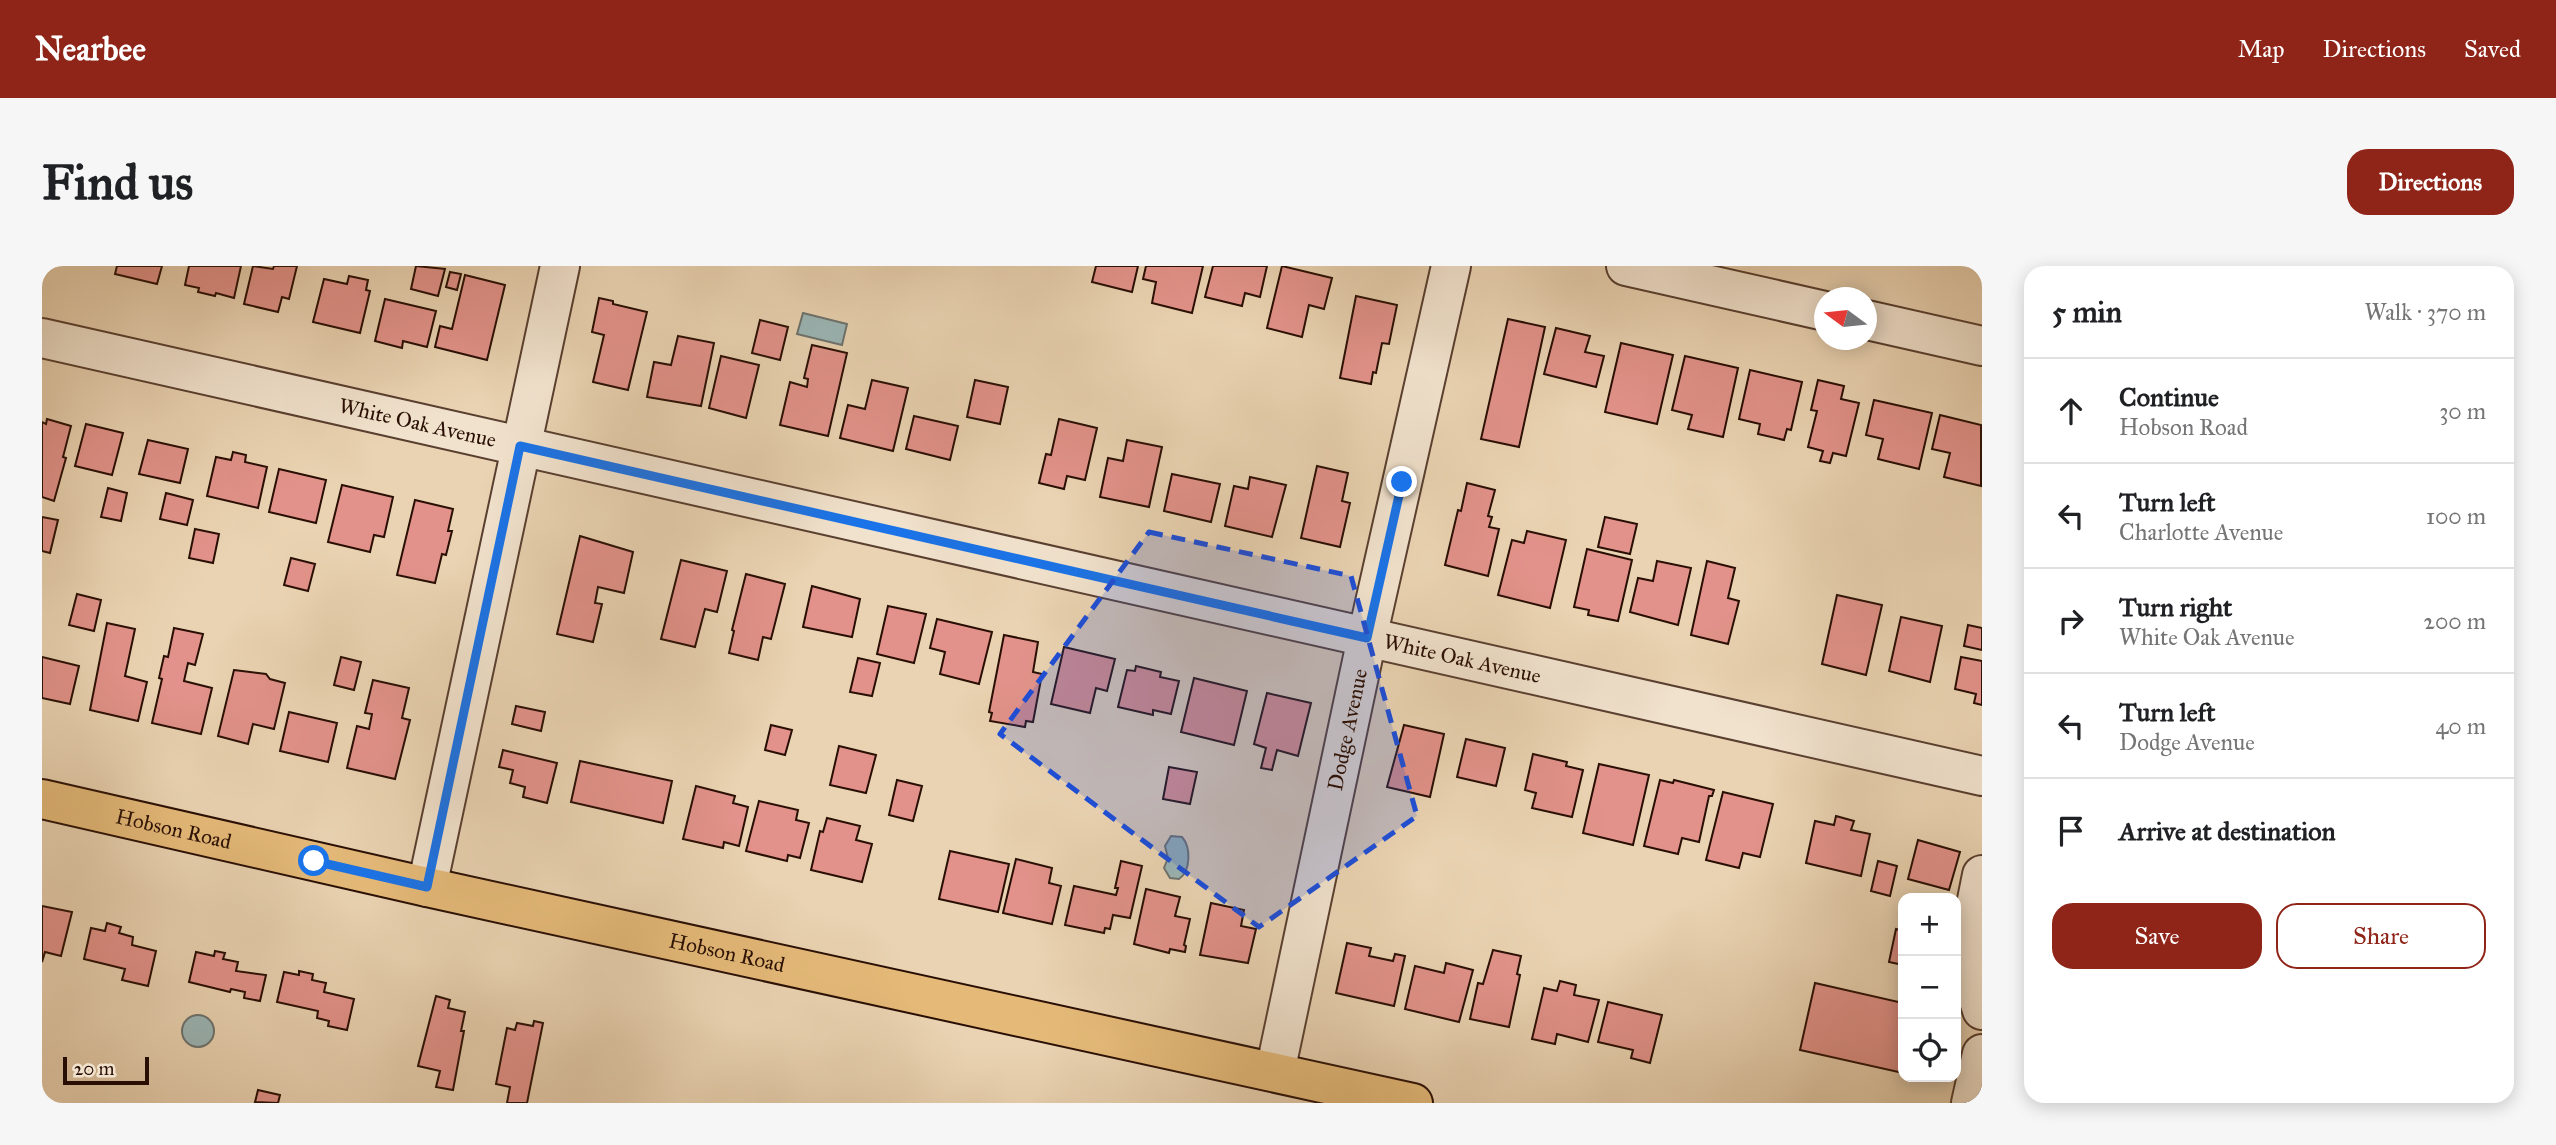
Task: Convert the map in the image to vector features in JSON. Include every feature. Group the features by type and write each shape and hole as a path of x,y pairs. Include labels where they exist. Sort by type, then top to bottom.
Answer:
{"main road":[{"name":"Hobson Road","path":"42,799 427,887 1413,1103"}],"street":[{"path":"427,887 560,266"},
{"name":"Dodge Avenue","path":"1275,1072 1367,638 1451,266"},
{"path":"1626,266 1814,309"},
{"path":"1877,322 1982,346"},
{"name":"White Oak Avenue","path":"42,338 1982,776"},
{"path":"1982,875 1969,969 1982,1010"},
{"path":"1971,1103 1982,1054"}],"highlighted area":[{"path":"1149,532 1351,576 1417,816 1259,927 1000,734"}],"water":[{"path":"803,313 847,324 842,345 797,334"},
{"path":"1171,836 1182,837 1188,853 1188,865 1179,879 1170,878 1164,868 1168,858 1165,846"},
{"path":"198,1015 209,1020 214,1031 209,1042 198,1047 187,1042 182,1031 187,1020"}],"building":[{"path":"117,266 162,266 157,284 115,274"},
{"path":"189,266 241,266 234,298 198,292 199,288 185,285"},
{"path":"253,266 273,269 274,266 297,266 289,299 282,297 278,312 244,304"},
{"path":"416,266 445,269 438,296 411,289"},
{"path":"1096,266 1138,266 1132,292 1092,282"},
{"path":"1146,266 1203,266 1192,313 1152,303 1156,282 1143,279"},
{"path":"1213,266 1267,266 1260,297 1245,293 1242,306 1205,297"},
{"path":"1282,266 1332,278 1324,309 1309,305 1302,337 1267,328"},
{"path":"450,272 461,274 457,290 446,287"},
{"path":"465,275 505,285 487,360 435,347 440,326 452,329"},
{"path":"349,276 368,280 366,290 370,291 360,333 313,322 324,279 347,284"},
{"path":"1356,296 1397,305 1389,344 1382,343 1371,384 1340,378"},
{"path":"599,298 647,312 628,390 593,382 604,335 592,332"},
{"path":"385,299 436,311 427,347 403,341 402,348 375,341"},
{"path":"1508,319 1545,327 1519,447 1481,439"},
{"path":"760,320 788,327 780,360 752,353"},
{"path":"1556,328 1590,336 1585,352 1604,356 1596,387 1544,374"},
{"path":"678,336 714,343 701,406 647,397 654,362 671,365"},
{"path":"1621,343 1673,355 1657,424 1605,412"},
{"path":"812,345 847,353 828,436 780,425 790,382 807,387 808,379 804,378"},
{"path":"721,356 759,365 746,418 709,408"},
{"path":"1685,356 1738,368 1723,437 1688,429 1692,415 1672,410"},
{"path":"1750,370 1802,382 1791,430 1787,429 1784,440 1758,434 1760,424 1739,419"},
{"path":"872,380 908,388 893,451 840,438 848,405 865,409"},
{"path":"975,380 1008,387 1000,424 967,417"},
{"path":"1818,380 1844,386 1841,399 1859,403 1846,456 1833,453 1830,463 1820,461 1823,451 1808,447 1817,411 1811,410"},
{"path":"1874,400 1932,413 1919,469 1878,459 1883,439 1866,435"},
{"path":"1940,415 1981,425 1981,486 1944,477 1950,453 1932,449"},
{"path":"914,416 958,426 950,460 906,449"},
{"path":"47,419 71,426 63,457 66,458 54,501 42,497 42,422 46,424"},
{"path":"1059,419 1097,428 1085,480 1067,476 1064,489 1039,483 1046,454 1051,455"},
{"path":"86,424 123,433 112,475 75,466"},
{"path":"148,440 188,449 180,483 139,474"},
{"path":"1127,440 1162,447 1149,507 1100,497 1108,458 1123,461"},
{"path":"233,452 246,455 245,462 267,467 258,508 207,496 216,457 231,460"},
{"path":"1317,466 1348,473 1342,501 1350,503 1340,547 1301,538"},
{"path":"279,469 326,480 316,523 269,512"},
{"path":"1172,474 1220,484 1211,522 1164,511"},
{"path":"1250,477 1286,485 1272,537 1225,526 1234,486 1248,489"},
{"path":"1467,483 1495,490 1488,516 1492,517 1489,527 1499,529 1488,576 1445,565"},
{"path":"342,485 393,497 384,537 374,535 370,552 328,542"},
{"path":"108,488 127,493 121,521 101,517"},
{"path":"166,493 193,500 187,525 160,519"},
{"path":"415,500 453,509 448,531 452,531 446,555 442,554 435,583 397,575"},
{"path":"42,517 58,520 50,553 42,551"},
{"path":"1605,517 1637,524 1630,554 1598,547"},
{"path":"195,529 219,534 213,563 189,558"},
{"path":"1527,531 1566,540 1550,608 1498,595 1512,540 1524,543"},
{"path":"580,536 633,552 624,593 598,587 595,603 602,604 593,642 557,634"},
{"path":"1587,549 1632,560 1618,621 1588,615 1589,610 1574,607"},
{"path":"291,558 315,564 308,591 284,585"},
{"path":"681,560 727,571 717,612 705,609 695,647 661,639"},
{"path":"1657,561 1691,568 1678,625 1630,612 1638,578 1653,581"},
{"path":"1707,561 1735,568 1728,598 1739,601 1728,644 1691,635"},
{"path":"746,574 785,584 771,639 763,637 758,660 729,653"},
{"path":"812,586 860,599 852,637 803,627"},
{"path":"77,594 101,600 94,631 69,625"},
{"path":"1837,595 1882,605 1866,675 1822,664"},
{"path":"888,606 926,614 914,663 877,654"},
{"path":"1901,617 1942,626 1930,682 1889,671"},
{"path":"937,619 992,632 979,684 940,674 945,652 930,648"},
{"path":"107,623 135,629 125,676 147,682 138,721 90,710"},
{"path":"1968,625 1982,628 1982,650 1964,646"},
{"path":"174,628 203,634 195,665 188,663 184,681 212,688 201,734 152,723 164,656 168,657"},
{"path":"1004,635 1038,642 1033,672 1042,674 1033,722 1026,721 1025,727 990,721 992,713 989,712"},
{"path":"1064,647 1115,659 1107,691 1096,688 1090,713 1051,704"},
{"path":"42,657 79,666 70,704 42,698"},
{"path":"341,657 361,662 354,690 334,685"},
{"path":"1961,657 1982,661 1982,705 1974,703 1976,694 1955,689"},
{"path":"858,658 880,663 872,696 850,692"},
{"path":"1136,666 1161,672 1160,677 1179,681 1171,714 1153,710 1153,715 1118,707 1127,670 1135,671"},
{"path":"234,670 266,674 270,679 285,683 274,729 253,724 248,744 218,736"},
{"path":"1194,678 1247,691 1234,745 1181,732"},
{"path":"373,680 409,688 402,718 410,720 395,779 347,768 357,726 369,729 372,714 365,713"},
{"path":"1267,693 1311,703 1298,756 1277,750 1272,770 1261,768 1266,748 1254,744"},
{"path":"516,706 545,712 541,731 512,724"},
{"path":"289,712 337,723 328,762 280,751"},
{"path":"771,725 792,730 785,755 765,750"},
{"path":"1404,725 1444,734 1430,797 1387,787"},
{"path":"1466,739 1505,748 1496,786 1457,777"},
{"path":"839,746 876,755 866,793 830,785"},
{"path":"503,750 557,763 547,803 523,797 525,787 510,783 513,770 499,767"},
{"path":"1533,754 1567,762 1566,766 1583,770 1572,817 1532,808 1536,793 1525,790"},
{"path":"580,761 672,781 663,823 571,802"},
{"path":"1599,764 1649,775 1633,845 1583,833"},
{"path":"1169,767 1197,772 1190,804 1163,799"},
{"path":"897,780 922,786 913,821 889,815"},
{"path":"1660,780 1673,783 1674,780 1714,790 1712,796 1709,796 1699,842 1682,838 1678,854 1644,846"},
{"path":"696,786 735,796 733,803 748,807 739,846 724,842 723,848 683,839"},
{"path":"1723,792 1773,804 1760,857 1743,853 1739,868 1706,860"},
{"path":"759,801 798,810 796,820 809,823 800,858 788,855 787,861 746,851"},
{"path":"1836,816 1854,821 1851,830 1870,834 1861,876 1806,863 1815,821 1834,825"},
{"path":"827,818 860,826 856,840 872,844 862,882 811,870 820,831 823,832"},
{"path":"1918,840 1960,852 1949,890 1908,879"},
{"path":"950,851 1009,864 998,912 939,899"},
{"path":"1016,859 1052,868 1049,883 1061,886 1052,924 1003,913"},
{"path":"1121,861 1142,866 1130,918 1113,915 1110,929 1105,928 1104,933 1065,925 1074,886 1116,895"},
{"path":"1878,861 1897,866 1890,896 1871,891"},
{"path":"1146,889 1180,897 1175,916 1190,919 1185,952 1170,949 1169,953 1134,944"},
{"path":"1211,903 1244,910 1241,926 1256,929 1248,963 1200,955"},
{"path":"42,906 72,912 61,956 45,952 42,962"},
{"path":"107,923 121,927 119,933 133,937 132,945 156,951 148,986 122,980 125,969 84,959 91,928 105,931"},
{"path":"1896,929 1898,964 1889,962"},
{"path":"1347,943 1371,948 1369,956 1393,961 1395,954 1405,956 1394,1006 1336,993"},
{"path":"1493,950 1521,956 1517,974 1520,975 1509,1027 1470,1019 1478,983 1483,984"},
{"path":"215,951 225,953 223,959 238,962 236,971 266,975 260,1001 244,998 245,992 231,989 230,992 189,982 196,952 214,956"},
{"path":"1446,963 1473,970 1459,1022 1405,1009 1415,966 1444,973"},
{"path":"299,971 313,974 312,980 326,983 324,992 354,999 347,1030 328,1026 329,1021 317,1018 318,1011 277,1002 284,972 299,975"},
{"path":"1560,981 1576,985 1574,995 1599,1000 1588,1042 1557,1034 1555,1044 1532,1039 1544,988 1557,991"},
{"path":"1815,983 1898,1002 1898,1072 1800,1050"},
{"path":"436,996 450,1000 448,1008 465,1012 453,1090 436,1087 440,1071 418,1066"},
{"path":"1608,1002 1662,1015 1650,1063 1631,1058 1633,1050 1598,1042"},
{"path":"534,1021 543,1023 527,1103 507,1103 510,1087 496,1084 507,1028 515,1030 517,1023 533,1026"},
{"path":"258,1090 280,1095 278,1103 255,1102"}],"route":[{"path":"314,861 427,887 520,446 1367,638 1402,482"}]}
